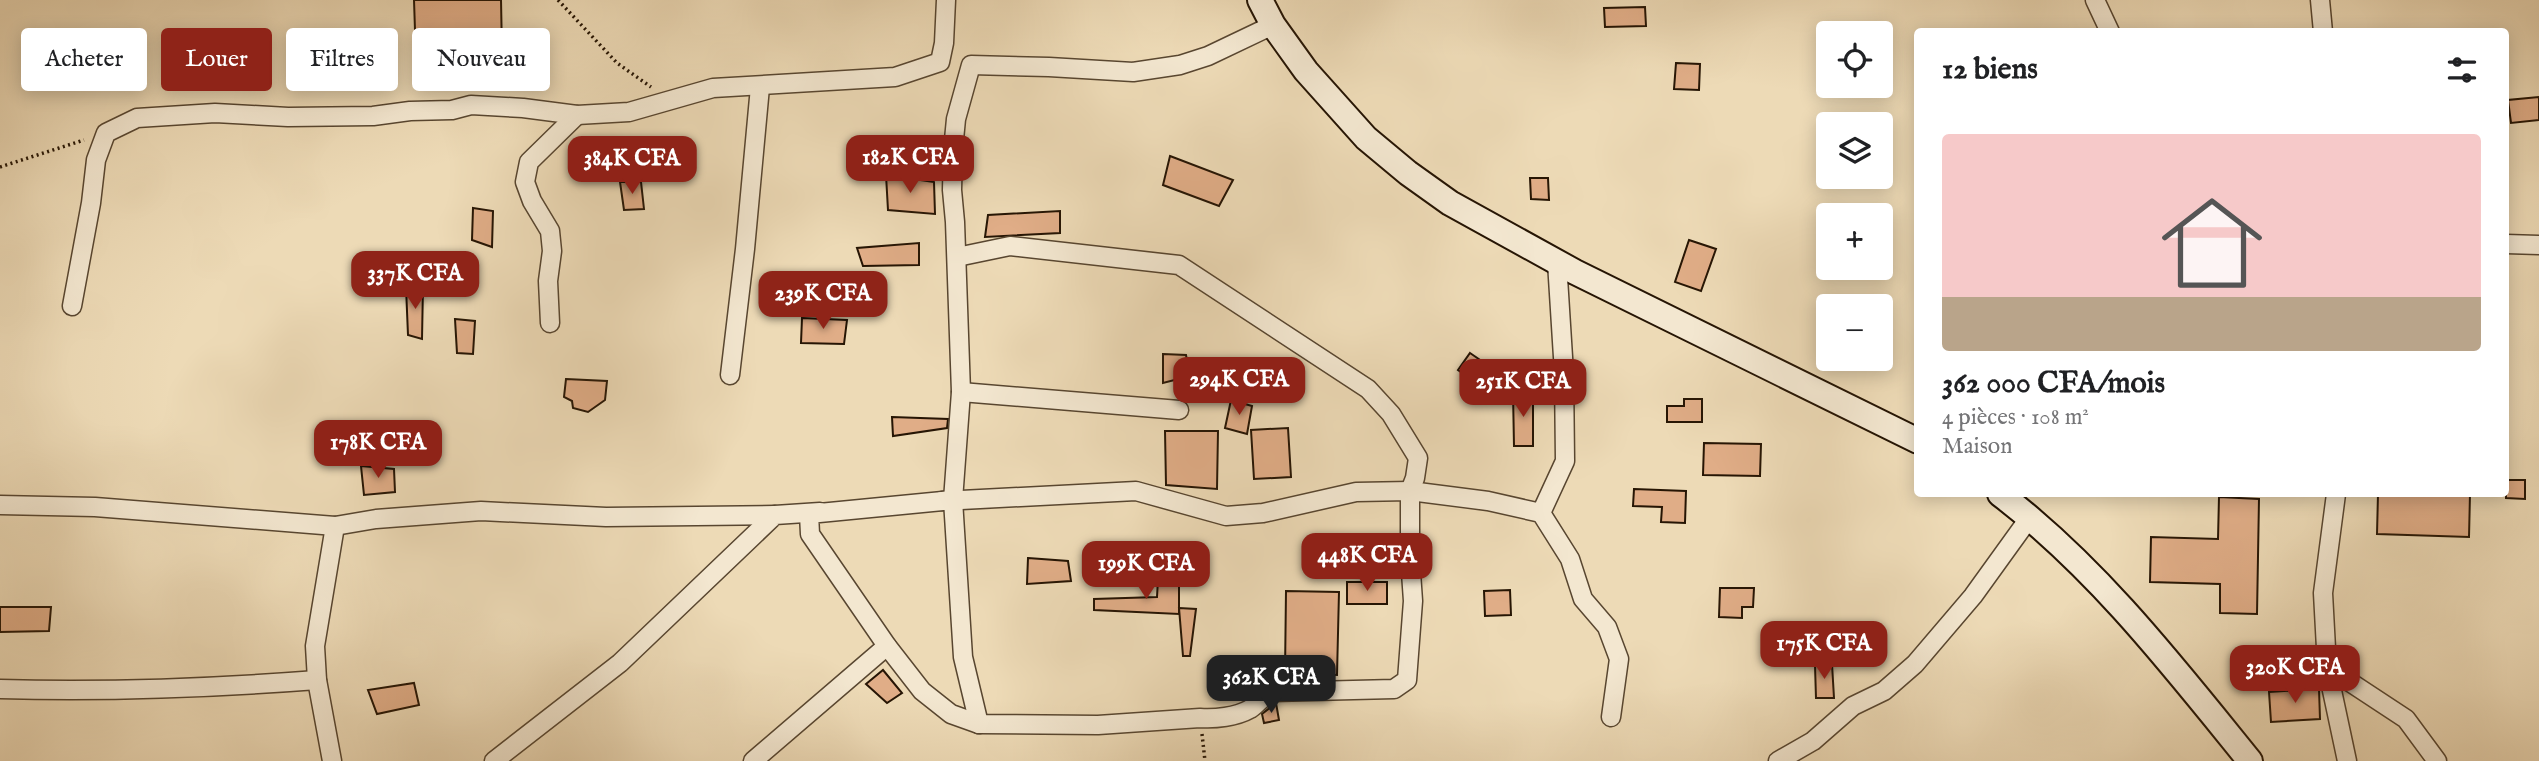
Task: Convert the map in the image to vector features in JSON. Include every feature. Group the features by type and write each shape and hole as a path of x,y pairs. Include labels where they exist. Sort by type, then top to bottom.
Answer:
{"main road":[{"path":"1260,0 1273,25 1307,71 1366,138 1450,203 1557,262 1914,439"},
{"path":"2004,497 2030,517 2091,574 2250,761"}],"street":[{"path":"940,62 944,43 946,0"},
{"path":"2095,0 2108,28"},
{"path":"2320,0 2323,28"},
{"path":"72,306 96,160 106,133 137,118 215,113 288,117 373,116 410,111 452,110 471,105 577,115 629,112 713,88 895,77 940,62 1133,72 1180,65 1208,56 1273,25"},
{"path":"971,65 956,119 953,150 952,190 961,392 953,500 963,657 979,724"},
{"path":"730,375 760,86"},
{"path":"550,323 550,231 525,181 529,162 577,115"},
{"path":"2509,244 2539,245"},
{"path":"953,500 809,514 810,534 887,646 922,691 951,714 979,724 1098,724 1215,719 1251,709 1262,696 1272,692 1394,689 1407,680 1413,601 1409,558 1410,491 1418,458 1391,414 1368,389 1179,265 1010,246 957,257"},
{"path":"1541,513 1565,461 1564,373 1557,262"},
{"path":"961,392 1179,411"},
{"path":"0,505 96,507 335,526 376,519 481,511 606,517 775,515 953,500 1136,491 1226,516 1263,513 1356,492 1410,491 1488,501 1541,513 1570,559 1583,600 1607,627 1619,659 1611,717"},
{"path":"2336,497 2323,593 2327,667 2347,761"},
{"path":"501,759 620,663 775,515"},
{"path":"1778,761 1813,741 1853,706 1884,691 1915,664 1973,596 2030,517"},
{"path":"332,761 317,680 315,646 335,526"},
{"path":"753,761 887,646"},
{"path":"2327,667 2406,719 2437,761"},
{"path":"0,688 71,691 220,688 317,680"}],"path":[{"path":"558,0 617,63 670,101"},
{"path":"0,167 106,133"},
{"path":"1200,718 1205,761"}],"building":[{"path":"414,0 501,0 502,28 415,28"},
{"path":"1645,7 1646,26 1605,27 1604,8"},
{"path":"1676,63 1700,64 1699,90 1674,89"},
{"path":"2539,97 2539,120 2511,123 2509,100"},
{"path":"1170,156 1233,180 1219,206 1163,185"},
{"path":"886,175 934,182 935,214 888,210"},
{"path":"1530,178 1548,178 1549,200 1531,199"},
{"path":"620,182 641,182 644,209 624,210"},
{"path":"473,208 493,211 492,247 472,240"},
{"path":"1060,211 1060,233 985,237 988,215"},
{"path":"1689,240 1716,249 1701,291 1675,282"},
{"path":"919,243 919,265 863,266 857,248"},
{"path":"423,286 422,339 408,335 406,287"},
{"path":"802,318 847,320 844,344 801,343"},
{"path":"455,319 475,321 473,354 457,353"},
{"path":"1470,353 1499,373 1486,390 1458,370"},
{"path":"1163,354 1186,355 1190,376 1163,383"},
{"path":"566,379 607,381 605,400 588,412 573,408 572,401 564,397"},
{"path":"1533,391 1533,446 1514,446 1513,392"},
{"path":"1684,399 1702,399 1702,422 1667,422 1667,406 1684,406"},
{"path":"1231,400 1252,406 1247,434 1225,428"},
{"path":"892,417 948,419 947,428 893,436"},
{"path":"1288,428 1291,477 1254,479 1251,430"},
{"path":"1165,431 1218,431 1217,489 1166,485"},
{"path":"1704,443 1761,444 1760,476 1703,475"},
{"path":"361,466 394,469 395,492 364,495"},
{"path":"2509,480 2525,480 2525,499 2506,498 2509,497"},
{"path":"1634,489 1686,491 1685,523 1661,522 1662,507 1633,506"},
{"path":"2219,497 2259,499 2257,614 2220,613 2220,584 2150,582 2151,537 2218,539"},
{"path":"2378,497 2470,497 2469,537 2377,534"},
{"path":"1028,558 1068,561 1071,581 1027,584"},
{"path":"1158,579 1179,581 1179,614 1094,610 1094,599 1157,597"},
{"path":"1347,582 1387,582 1387,604 1347,604"},
{"path":"1720,588 1754,588 1753,607 1742,607 1742,618 1719,617"},
{"path":"1510,590 1511,615 1485,616 1484,591"},
{"path":"1286,591 1339,592 1337,675 1285,673"},
{"path":"0,607 51,607 49,631 0,632"},
{"path":"1179,608 1196,609 1190,656 1183,656"},
{"path":"1832,664 1834,698 1816,698 1815,665"},
{"path":"883,670 902,693 887,703 866,684"},
{"path":"414,683 419,705 377,714 368,690"},
{"path":"2319,689 2320,719 2271,722 2269,692"},
{"path":"1276,703 1279,720 1264,723 1262,714"}]}
